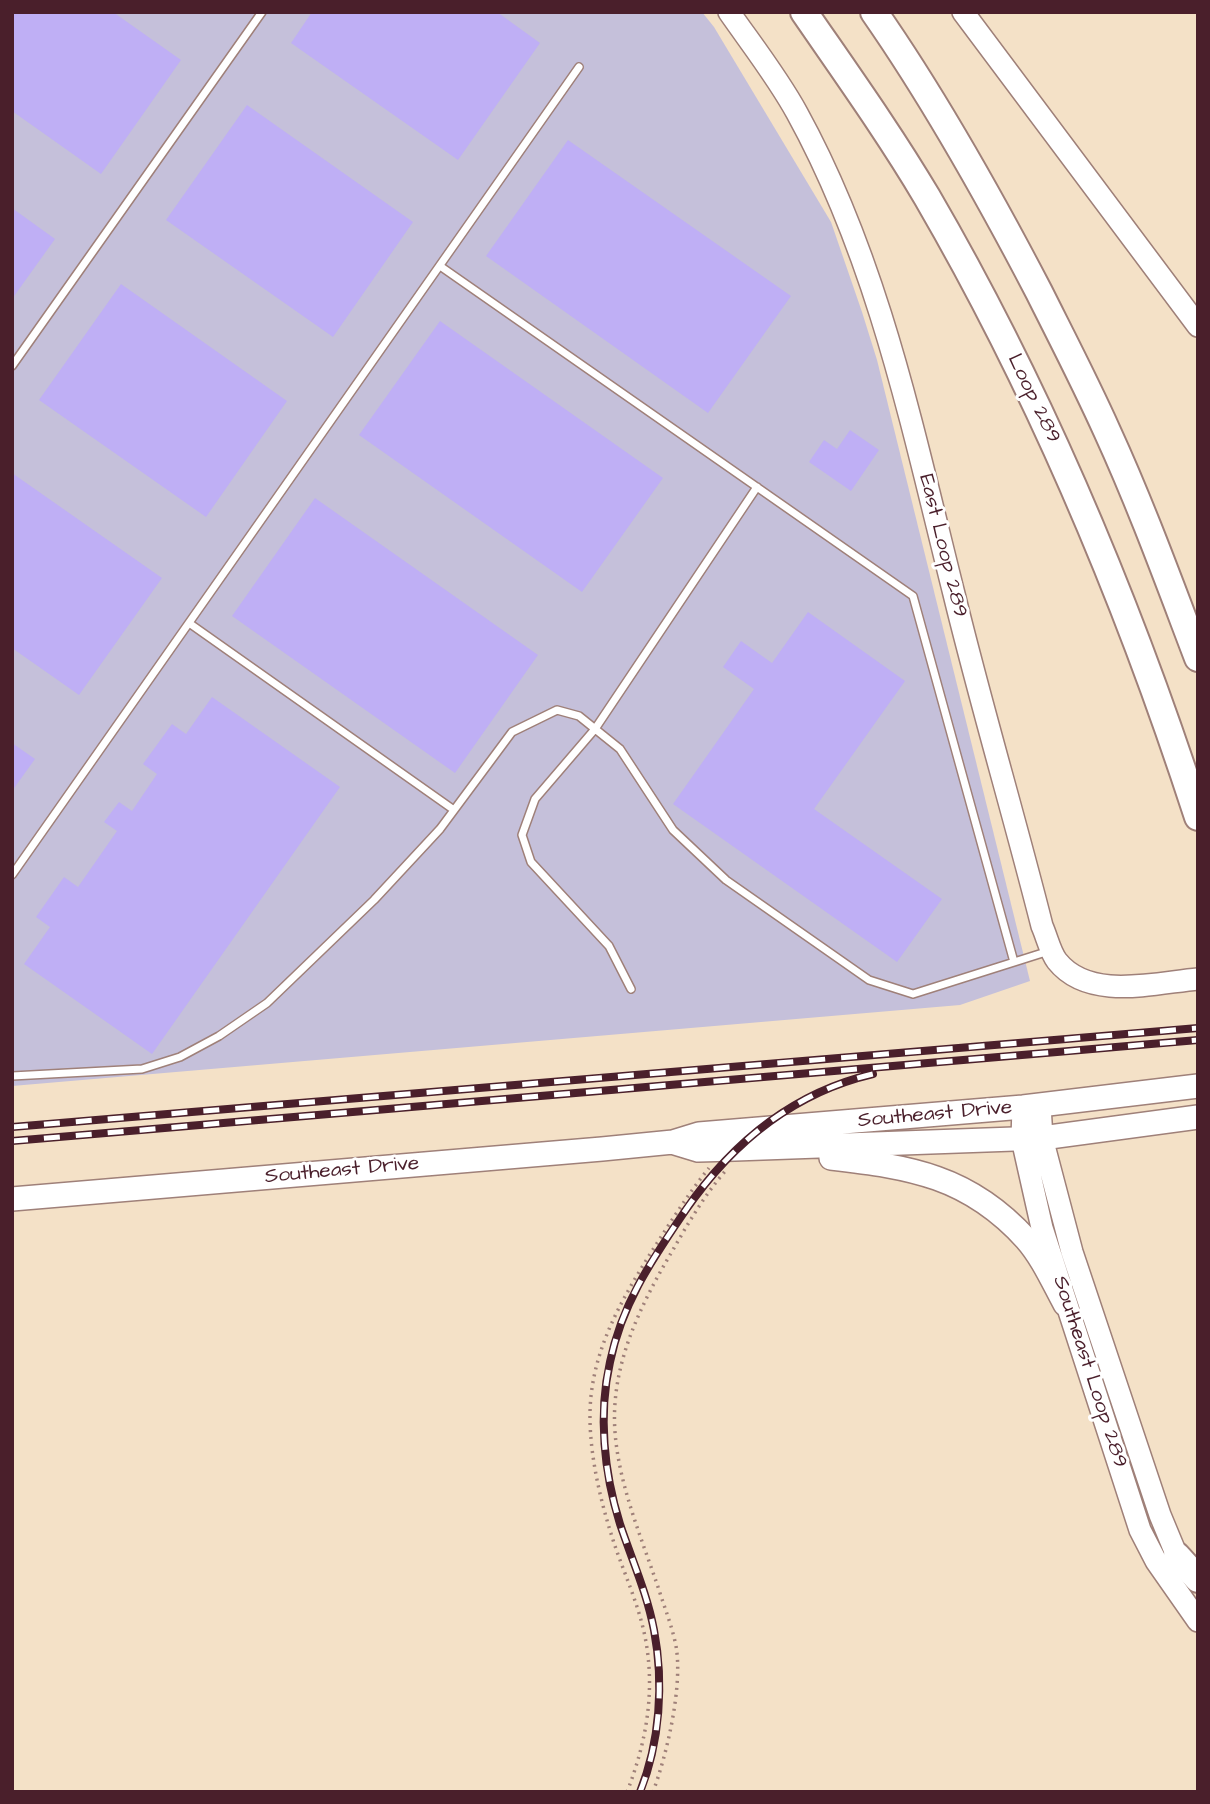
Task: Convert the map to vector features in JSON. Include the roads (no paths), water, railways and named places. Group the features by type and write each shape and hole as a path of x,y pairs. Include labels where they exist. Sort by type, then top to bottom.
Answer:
{"highway":[{"name":"Loop 289","path":"804,12 873,112 925,195 1019,367 1085,511 1125,607 1198,817"},
{"path":"874,12 906,57 961,148 1057,327 1107,430 1198,658"},
{"path":"1177,1556 1198,1579"}],"main road":[{"name":"East Loop 289","path":"729,12 796,111 825,166 863,255 912,424 957,608 1042,926 1056,960 1071,975 1096,985 1124,986 1198,979"},
{"path":"963,12 1198,326"},
{"name":"Southeast Drive","path":"12,1199 673,1142 699,1134 1031,1107 1198,1086"},
{"name":"Southeast Loop 289","path":"1031,1107 1042,1228 1065,1304 1140,1530 1156,1561 1198,1621"},
{"name":"Southeast Drive","path":"673,1142 698,1150 1032,1139 1198,1117"},
{"name":"Southeast Loop 289","path":"1032,1139 1160,1515 1177,1556 1198,1586"},
{"path":"783,1148 820,1157 889,1164 926,1173 981,1199 1027,1240 1065,1304"}],"lane":[{"path":"12,366 262,12"},
{"path":"12,875 579,67"},
{"path":"440,266 913,596 1014,962"},
{"path":"631,989 609,946 531,862 522,835 535,799 595,729 757,487"},
{"path":"190,623 454,810"},
{"path":"12,1076 142,1069 180,1057 219,1036 277,994 374,900 440,829 512,732 557,709 579,716 620,748 673,830 726,880 869,980 913,993 1052,950"}],"railway":[{"path":"12,1127 1198,1028"},
{"path":"12,1141 1198,1040"},
{"path":"640,1792 656,1733 659,1671 651,1616 614,1505 604,1444 606,1382 615,1341 630,1301 650,1265 685,1211 722,1164 766,1124 790,1108 816,1094 873,1074"}]}
